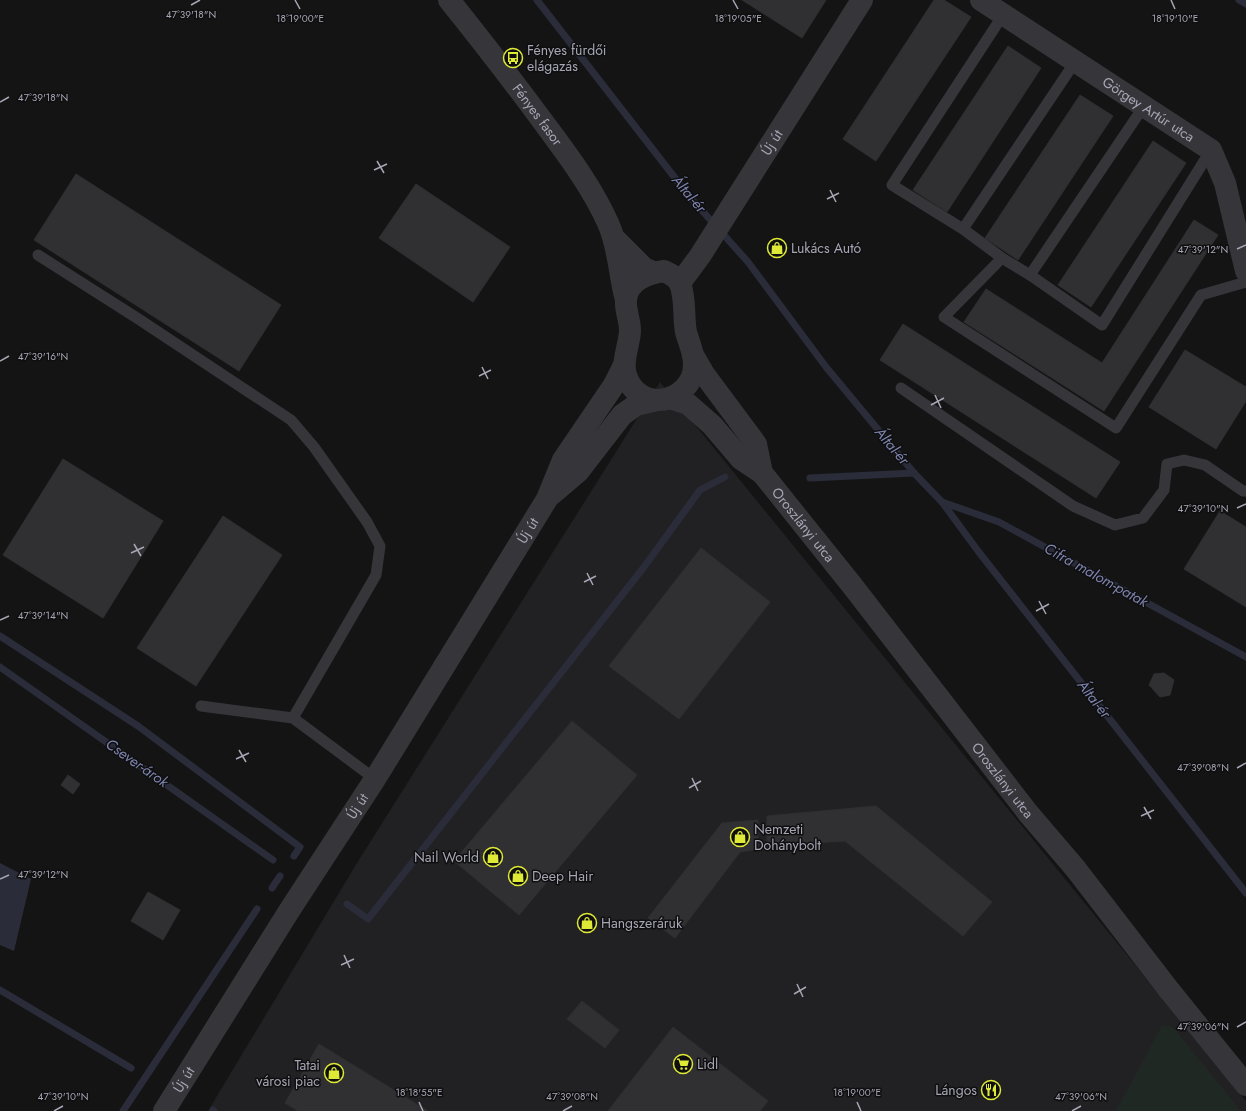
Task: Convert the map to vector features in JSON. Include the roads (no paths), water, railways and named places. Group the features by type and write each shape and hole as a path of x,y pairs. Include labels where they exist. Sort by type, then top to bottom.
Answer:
{"street":[{"name":"Fényes fasor","path":"448,0 504,68 562,148 591,191 608,222 614,238 630,330 624,364"},
{"name":"Új út","path":"680,283 700,256 862,0"},
{"name":"Görgey Artúr utca","path":"982,0 1211,150 1225,183 1246,270"},
{"name":"Fényes fasor","path":"614,238 644,268 653,272"},
{"path":"626,300 628,292 633,284 653,272 664,271 673,276 680,283 683,296 683,313 686,332 693,355 694,365 691,379 680,393 664,399"},
{"name":"Oroszlányi utca","path":"693,355 704,374 756,444 762,473"},
{"name":"Új út","path":"164,1111 289,911 375,779 547,499 564,460 609,391 624,364"},
{"name":"Oroszlányi utca","path":"624,364 625,374 634,390 640,396 688,404 712,425 742,459 762,473 851,584 1028,813 1075,868 1169,990 1246,1085"},
{"name":"Új út","path":"547,499 578,472 622,415 636,405 664,399"}],"lane":[{"path":"1003,15 892,185 963,229 1002,258 1030,274 1102,325 1211,150"},
{"path":"963,229 1075,62"},
{"path":"1030,274 1144,106"},
{"path":"38,255 137,318 291,420 314,447 367,522 380,546 376,575 293,718"},
{"path":"1002,258 944,317 1116,428 1201,295 1246,282"},
{"path":"901,388 1073,506 1115,525 1143,518 1164,490 1167,464 1173,462 1184,460 1205,465 1246,491"},
{"path":"201,706 293,718 375,779"}],"water":[{"path":"0,863 31,879 14,951 0,945"}],"waterway":[{"name":"Által-ér","path":"537,0 689,196 748,262 826,367 914,473 942,502 978,551 1246,893"},
{"path":"1239,0 1246,4"},
{"path":"810,478 914,473"},
{"path":"347,904 368,919 644,567 700,490 725,477"},
{"name":"Cifra malom-patak","path":"942,502 999,522 1246,657"},
{"path":"0,636 138,726 300,847 294,856"},
{"name":"Csever-árok","path":"0,667 273,860"},
{"path":"272,888 280,876"},
{"path":"123,1111 257,909"},
{"path":"0,990 131,1068"}],"place":[{"name":"Fényes fürdői elágazás","path":"513,58"},
{"name":"Lukács Autó","path":"777,248"},
{"name":"Nemzeti Dohánybolt","path":"740,837"},
{"name":"Nail World","path":"493,857"},
{"name":"Deep Hair","path":"518,876"},
{"name":"Hangszeráruk","path":"587,923"},
{"name":"Lidl","path":"683,1064"},
{"name":"Tatai városi piac","path":"334,1073"},
{"name":"Lángos","path":"991,1090"}]}
